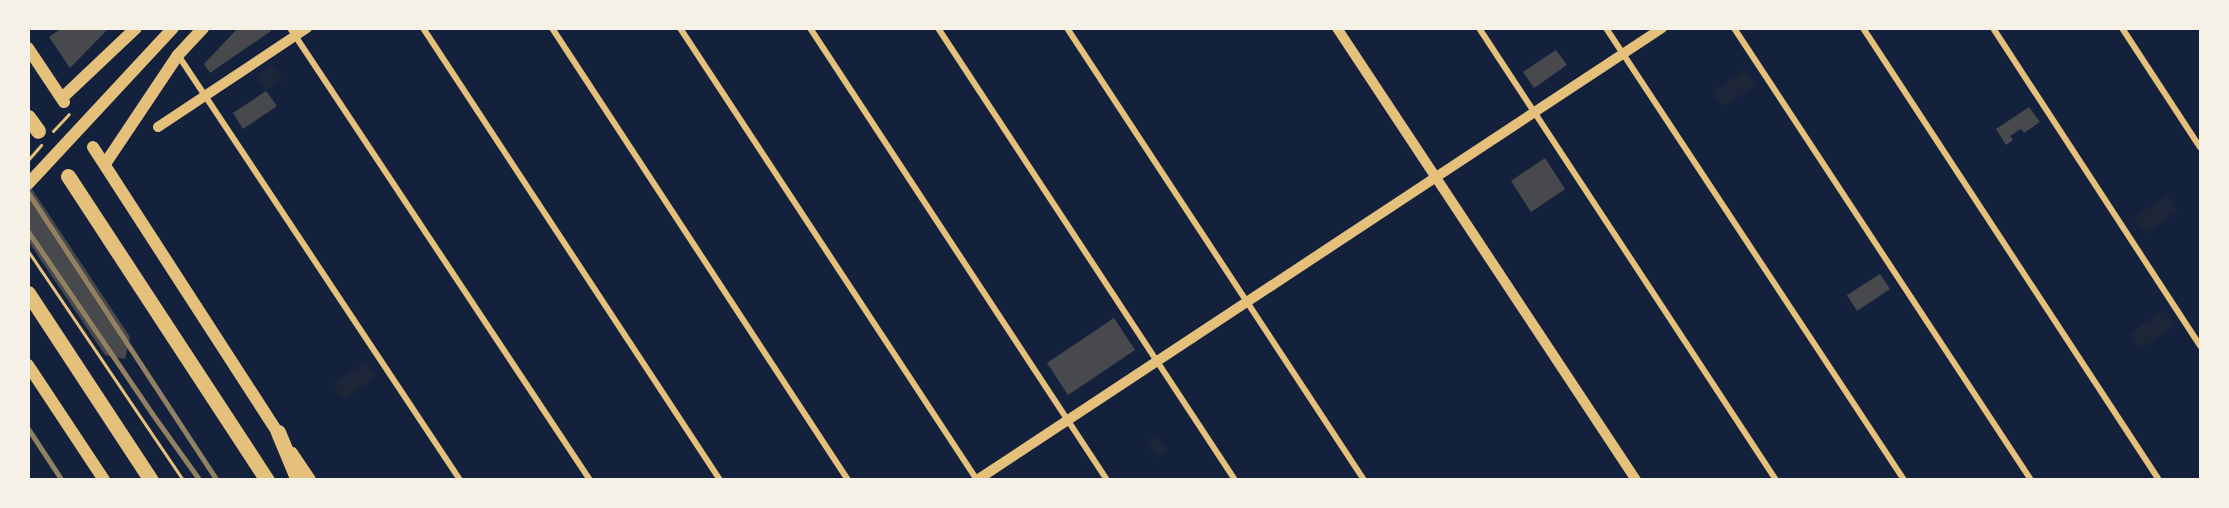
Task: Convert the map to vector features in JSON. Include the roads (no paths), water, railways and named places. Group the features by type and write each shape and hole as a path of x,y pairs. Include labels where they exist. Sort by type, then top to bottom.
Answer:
{"highway":[{"path":"28,117 44,136"},
{"path":"68,176 267,480"},
{"path":"28,293 150,480"},
{"path":"278,432 298,480"}],"main road":[{"path":"28,48 67,103 136,28"},
{"path":"28,184 173,28"},
{"path":"105,164 178,55 203,28"},
{"path":"93,147 310,480"},
{"path":"28,365 104,480"}],"street":[{"path":"158,127 293,32 307,28"},
{"path":"423,28 720,480"},
{"path":"552,28 848,480"},
{"path":"680,28 977,480 1662,28"},
{"path":"810,28 1107,480"},
{"path":"938,28 1235,480"},
{"path":"1067,28 1364,480"},
{"path":"1337,28 1636,480"},
{"path":"1479,28 1776,480"},
{"path":"1606,28 1904,480"},
{"path":"1734,28 2031,480"},
{"path":"1863,28 2159,480"},
{"path":"1993,28 2200,346"},
{"path":"2122,28 2200,147"},
{"path":"293,32 590,480"},
{"path":"178,55 460,480"}],"railway":[{"path":"28,192 217,480"},
{"path":"28,231 200,480"},
{"path":"28,428 62,480"}]}
